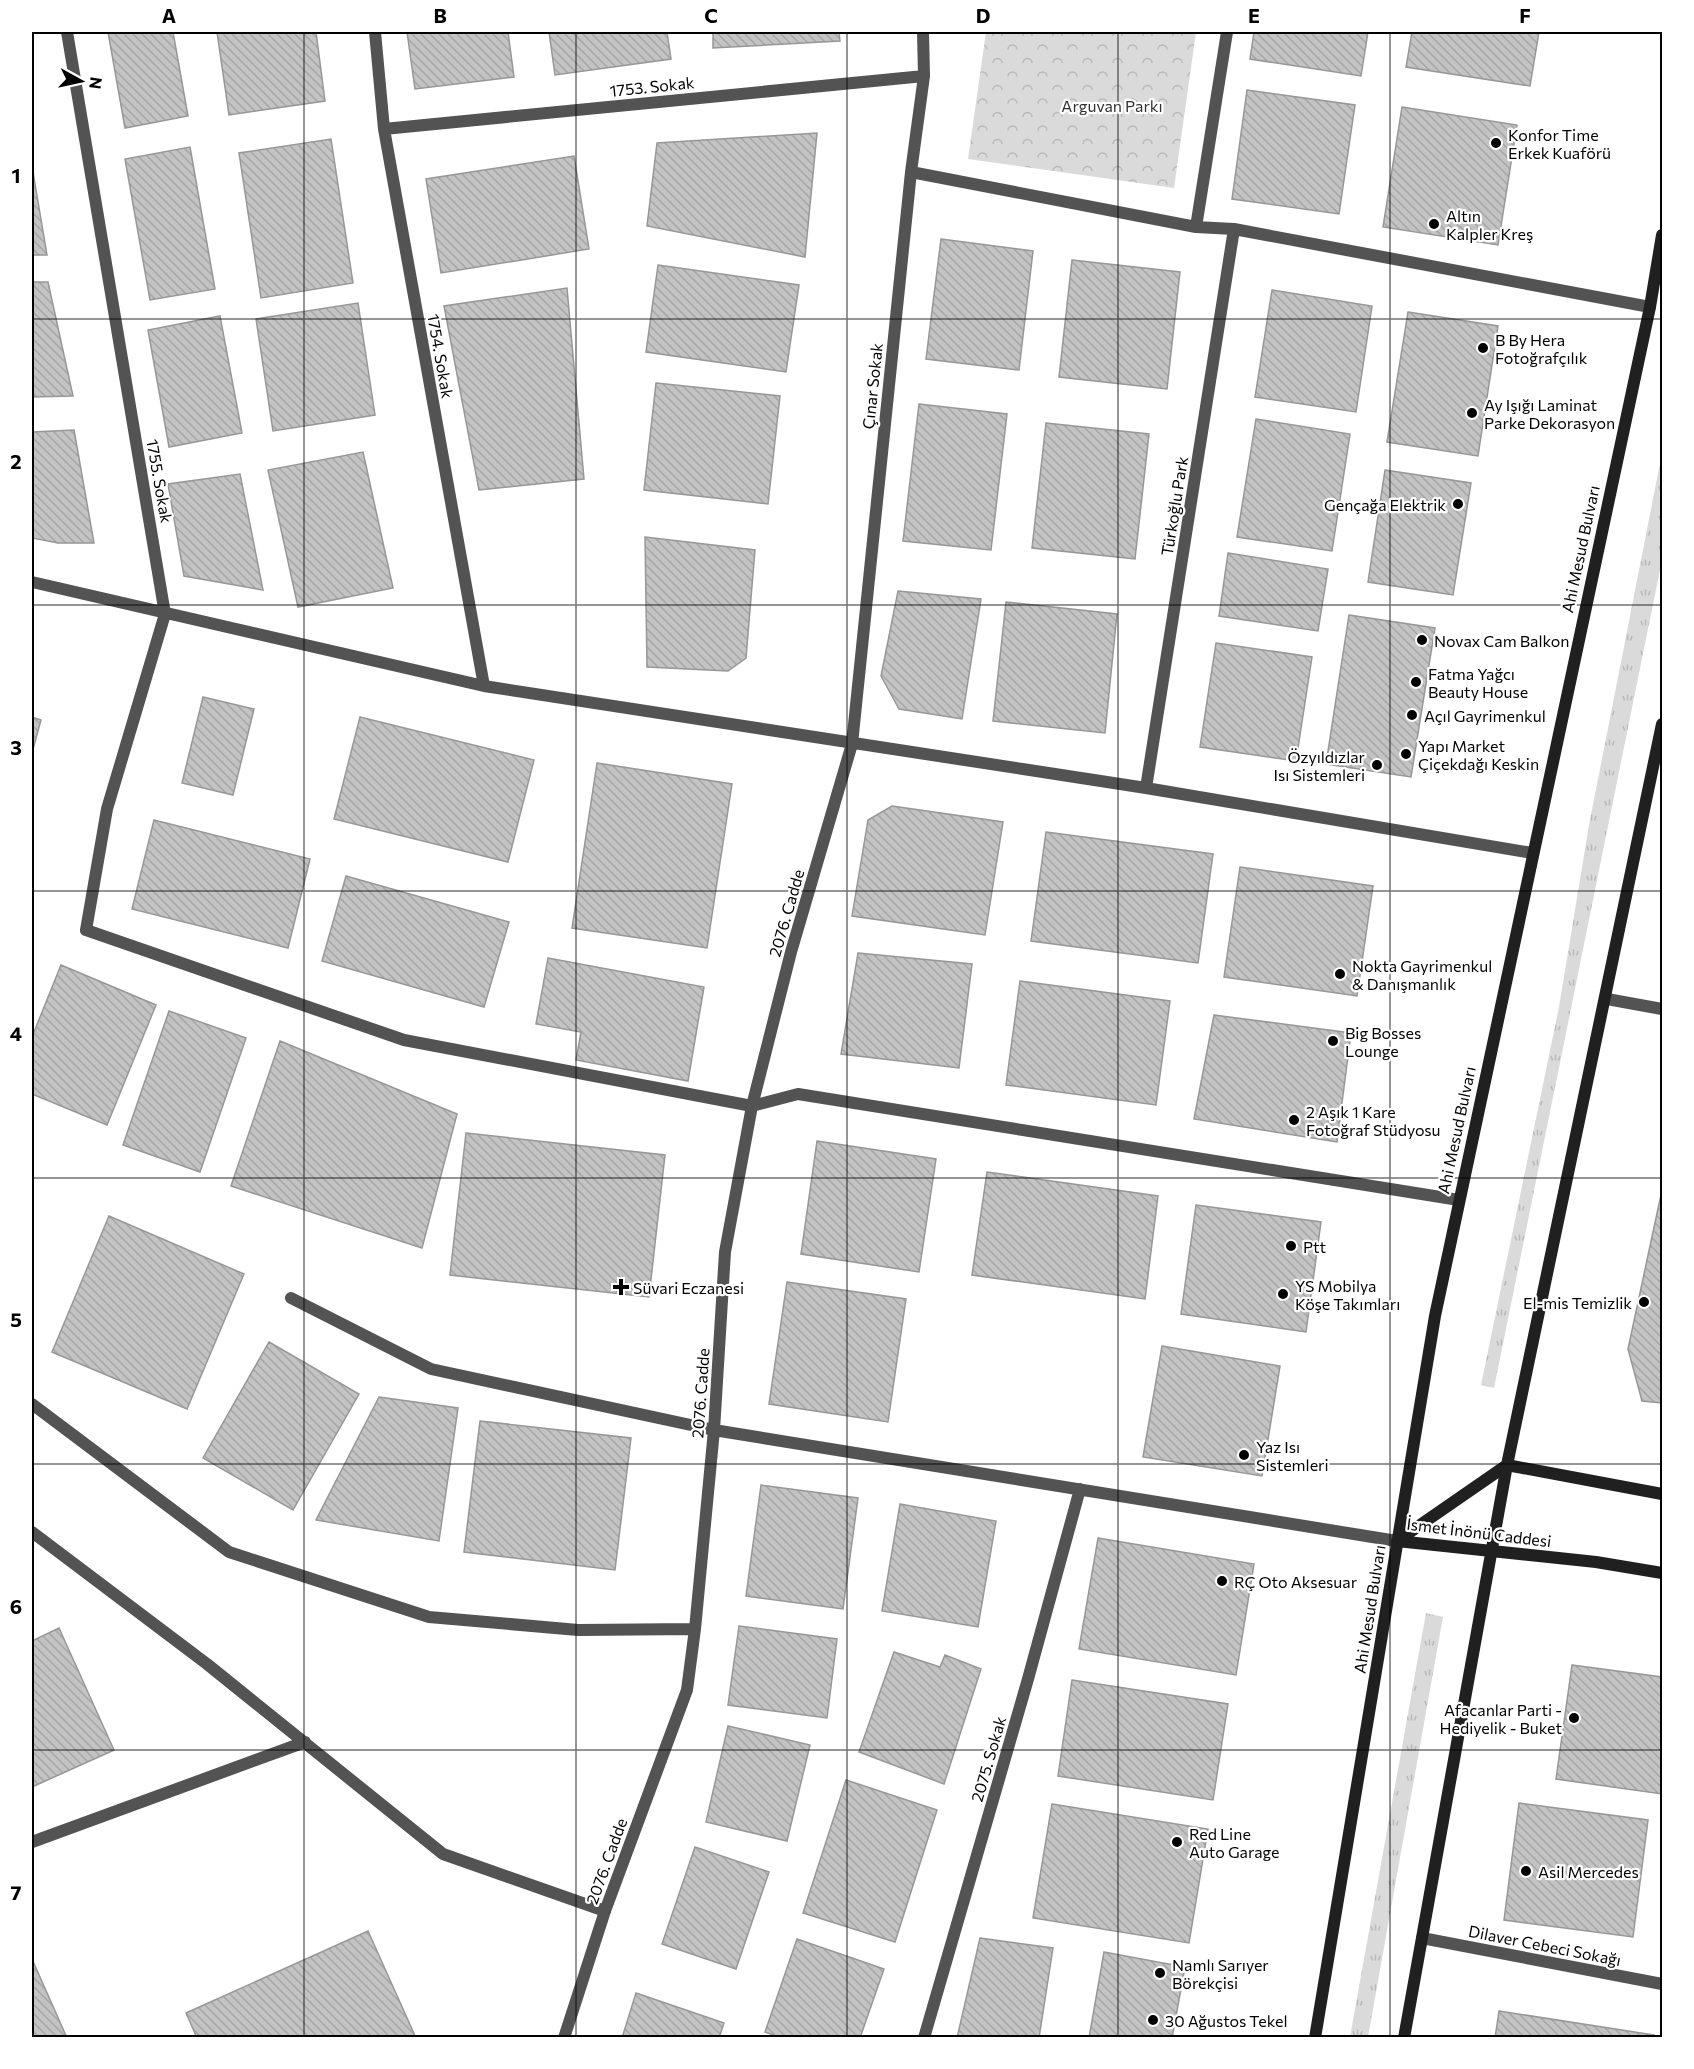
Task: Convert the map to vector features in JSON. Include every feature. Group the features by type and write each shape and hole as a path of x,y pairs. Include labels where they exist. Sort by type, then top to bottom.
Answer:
{"main road":[{"name":"Ahi Mesud Bulvarı","path":"1316,2037 1435,1316 1650,307 1662,235"},
{"path":"1404,2037 1507,1465 1607,999 1662,724"},
{"path":"1507,1465 1662,1494"},
{"name":"İsmet İnönü Caddesi","path":"1397,1540 1507,1465"},
{"name":"İsmet İnönü Caddesi","path":"1397,1540 1596,1562 1662,1573"}],"street":[{"name":"1755. Sokak","path":"67,32 165,614 107,809 86,930 404,1040 752,1106"},
{"name":"1754. Sokak","path":"375,32 384,129 484,686"},
{"name":"Çınar Sokak","path":"852,744 911,172 924,76 923,32"},
{"path":"1196,227 1227,32"},
{"name":"1753. Sokak","path":"384,129 924,76"},
{"path":"911,172 1196,227 1234,229 1650,307"},
{"name":"Türkoğlu Park","path":"1146,788 1234,229"},
{"path":"32,582 484,686 1146,788 1532,853"},
{"name":"2076. Cadde","path":"564,2037 605,1911 687,1690 714,1430 725,1251 752,1106 791,952 852,744"},
{"path":"1607,999 1662,1009"},
{"path":"752,1106 798,1094 1459,1200"},
{"path":"291,1298 431,1369 714,1430 1397,1540"},
{"path":"32,1404 229,1552 429,1617 578,1630 695,1629"},
{"name":"2075. Sokak","path":"924,2037 1028,1679 1080,1489"},
{"path":"32,1532 207,1664 443,1854 605,1911"},
{"path":"32,1842 305,1742"},
{"name":"Dilaver Cebeci Sokağı","path":"1422,1938 1662,1984"}],"green space":[{"name":"Arguvan Parkı","path":"986,32 1196,32 1174,188 968,159"},
{"path":"1662,453 1662,560 1494,1388 1481,1385 1559,1007 1589,825"},
{"path":"1426,1613 1443,1617 1368,2037 1350,2037"}],"building":[{"path":"108,32 173,32 188,116 125,128"},
{"path":"217,32 316,32 325,101 229,115"},
{"path":"407,32 508,32 514,77 415,89"},
{"path":"549,32 667,32 671,59 555,75"},
{"path":"713,32 839,32 840,41 713,48"},
{"path":"1254,32 1368,32 1361,76 1250,59"},
{"path":"1412,32 1539,32 1530,86 1406,67"},
{"path":"1247,90 1355,105 1339,214 1232,199"},
{"path":"1402,107 1517,125 1498,245 1383,227"},
{"path":"817,133 805,257 647,226 657,143"},
{"path":"331,139 353,283 261,298 239,153"},
{"path":"190,147 215,289 150,300 125,159"},
{"path":"574,156 589,249 441,273 426,179"},
{"path":"32,166 47,255 32,255"},
{"path":"941,239 1033,251 1019,370 926,359"},
{"path":"1072,260 1180,272 1167,389 1059,377"},
{"path":"658,265 799,285 786,372 646,352"},
{"path":"32,282 48,282 73,396 32,397"},
{"path":"567,288 584,479 479,490 444,306"},
{"path":"1272,290 1372,306 1356,412 1255,397"},
{"path":"358,303 375,415 273,431 256,319"},
{"path":"1408,312 1498,326 1478,456 1387,442"},
{"path":"220,316 242,433 169,447 148,330"},
{"path":"656,383 780,396 768,504 644,490"},
{"path":"919,404 1007,414 991,550 903,541"},
{"path":"1256,419 1350,434 1332,551 1237,537"},
{"path":"1046,423 1149,434 1135,559 1032,548"},
{"path":"74,430 94,543 58,543 32,538 32,432"},
{"path":"363,452 393,588 298,607 268,470"},
{"path":"1385,470 1471,483 1453,595 1368,582"},
{"path":"240,474 263,590 184,576 168,484"},
{"path":"645,537 755,550 746,658 728,671 647,667"},
{"path":"1228,553 1328,569 1318,631 1219,616"},
{"path":"898,591 981,599 962,719 899,709 881,676"},
{"path":"1006,602 1117,614 1105,733 993,721"},
{"path":"1349,615 1435,628 1411,777 1326,764"},
{"path":"1216,643 1312,657 1296,761 1200,747"},
{"path":"203,697 254,709 233,795 182,783"},
{"path":"32,717 41,720 32,753"},
{"path":"360,717 534,760 508,862 334,819"},
{"path":"597,763 732,784 707,948 572,928"},
{"path":"892,806 1003,822 985,935 852,916 868,820"},
{"path":"154,820 310,859 288,948 132,909"},
{"path":"1046,832 1213,854 1198,963 1031,941"},
{"path":"1240,867 1373,886 1357,996 1224,977"},
{"path":"346,876 509,922 484,1007 322,961"},
{"path":"858,953 972,964 959,1068 841,1054"},
{"path":"548,958 704,987 688,1081 576,1060 581,1032 536,1024"},
{"path":"61,965 156,1005 107,1125 32,1094 32,1037"},
{"path":"1020,981 1170,1001 1156,1105 1006,1085"},
{"path":"169,1011 246,1038 200,1172 123,1145"},
{"path":"1214,1015 1351,1033 1337,1142 1194,1119"},
{"path":"280,1041 457,1114 422,1248 231,1186"},
{"path":"466,1133 665,1155 649,1297 450,1275"},
{"path":"817,1141 936,1159 919,1272 801,1254"},
{"path":"987,1172 1158,1196 1145,1299 972,1275"},
{"path":"1662,1190 1662,1403 1642,1401 1628,1349"},
{"path":"1196,1205 1321,1222 1306,1332 1181,1314"},
{"path":"109,1216 244,1274 187,1409 52,1352"},
{"path":"787,1282 906,1299 888,1422 769,1404"},
{"path":"269,1342 359,1394 293,1510 203,1458"},
{"path":"1162,1346 1280,1366 1262,1476 1143,1457"},
{"path":"379,1397 458,1408 439,1541 316,1520"},
{"path":"480,1421 631,1438 615,1570 464,1552"},
{"path":"761,1485 858,1498 843,1609 746,1596"},
{"path":"900,1504 996,1521 978,1627 882,1611"},
{"path":"1098,1538 1254,1564 1236,1675 1079,1649"},
{"path":"739,1626 837,1639 827,1718 728,1705"},
{"path":"59,1628 114,1750 32,1787 32,1641"},
{"path":"894,1652 940,1667 945,1655 981,1669 944,1784 859,1752"},
{"path":"1572,1665 1662,1677 1662,1794 1556,1779"},
{"path":"1072,1680 1228,1704 1213,1800 1058,1776"},
{"path":"728,1726 810,1745 787,1841 706,1822"},
{"path":"846,1780 937,1810 895,1942 803,1913"},
{"path":"1519,1803 1648,1820 1633,1937 1504,1920"},
{"path":"1052,1804 1208,1829 1189,1943 1033,1918"},
{"path":"695,1847 769,1872 736,1969 662,1944"},
{"path":"368,1931 416,2038 197,2038 186,2013"},
{"path":"980,1938 1053,1948 1039,2038 957,2038"},
{"path":"797,1939 884,1969 860,2038 782,2038 765,2032"},
{"path":"1104,1952 1185,1967 1172,2038 1089,2038"},
{"path":"32,1959 67,2038 32,2038"},
{"path":"636,1993 724,2023 719,2038 622,2038"},
{"path":"1499,2011 1654,2035 1654,2038 1495,2038"}],"place":[{"name":"Konfor Time Erkek Kuaförü","path":"1496,143"},
{"name":"Altın Kalpler Kreş","path":"1434,224"},
{"name":"B By Hera Fotoğrafçılık","path":"1483,348"},
{"name":"Ay Işığı Laminat Parke Dekorasyon","path":"1472,413"},
{"name":"Gençağa Elektrik","path":"1458,504"},
{"name":"Novax Cam Balkon","path":"1422,640"},
{"name":"Fatma Yağcı Beauty House","path":"1416,682"},
{"name":"Açıl Gayrimenkul","path":"1412,715"},
{"name":"Yapı Market Çiçekdağı Keskin","path":"1406,754"},
{"name":"Özyıldızlar Isı Sistemleri","path":"1377,765"},
{"name":"Nokta Gayrimenkul & Danışmanlık","path":"1340,974"},
{"name":"Big Bosses Lounge","path":"1333,1041"},
{"name":"2 Aşık 1 Kare Fotoğraf Stüdyosu","path":"1294,1120"},
{"name":"Ptt","path":"1291,1246"},
{"name":"Süvari Eczanesi","path":"621,1287"},
{"name":"YS Mobilya Köşe Takımları","path":"1283,1294"},
{"name":"El-mis Temizlik","path":"1644,1302"},
{"name":"Yaz Isı Sistemleri","path":"1244,1455"},
{"name":"RÇ Oto Aksesuar","path":"1222,1581"},
{"name":"Afacanlar Parti - Hediyelik - Buket","path":"1574,1718"},
{"name":"Red Line Auto Garage","path":"1177,1842"},
{"name":"Asil Mercedes","path":"1526,1871"},
{"name":"Namlı Sarıyer Börekçisi","path":"1160,1973"},
{"name":"30 Ağustos Tekel","path":"1153,2020"}]}
